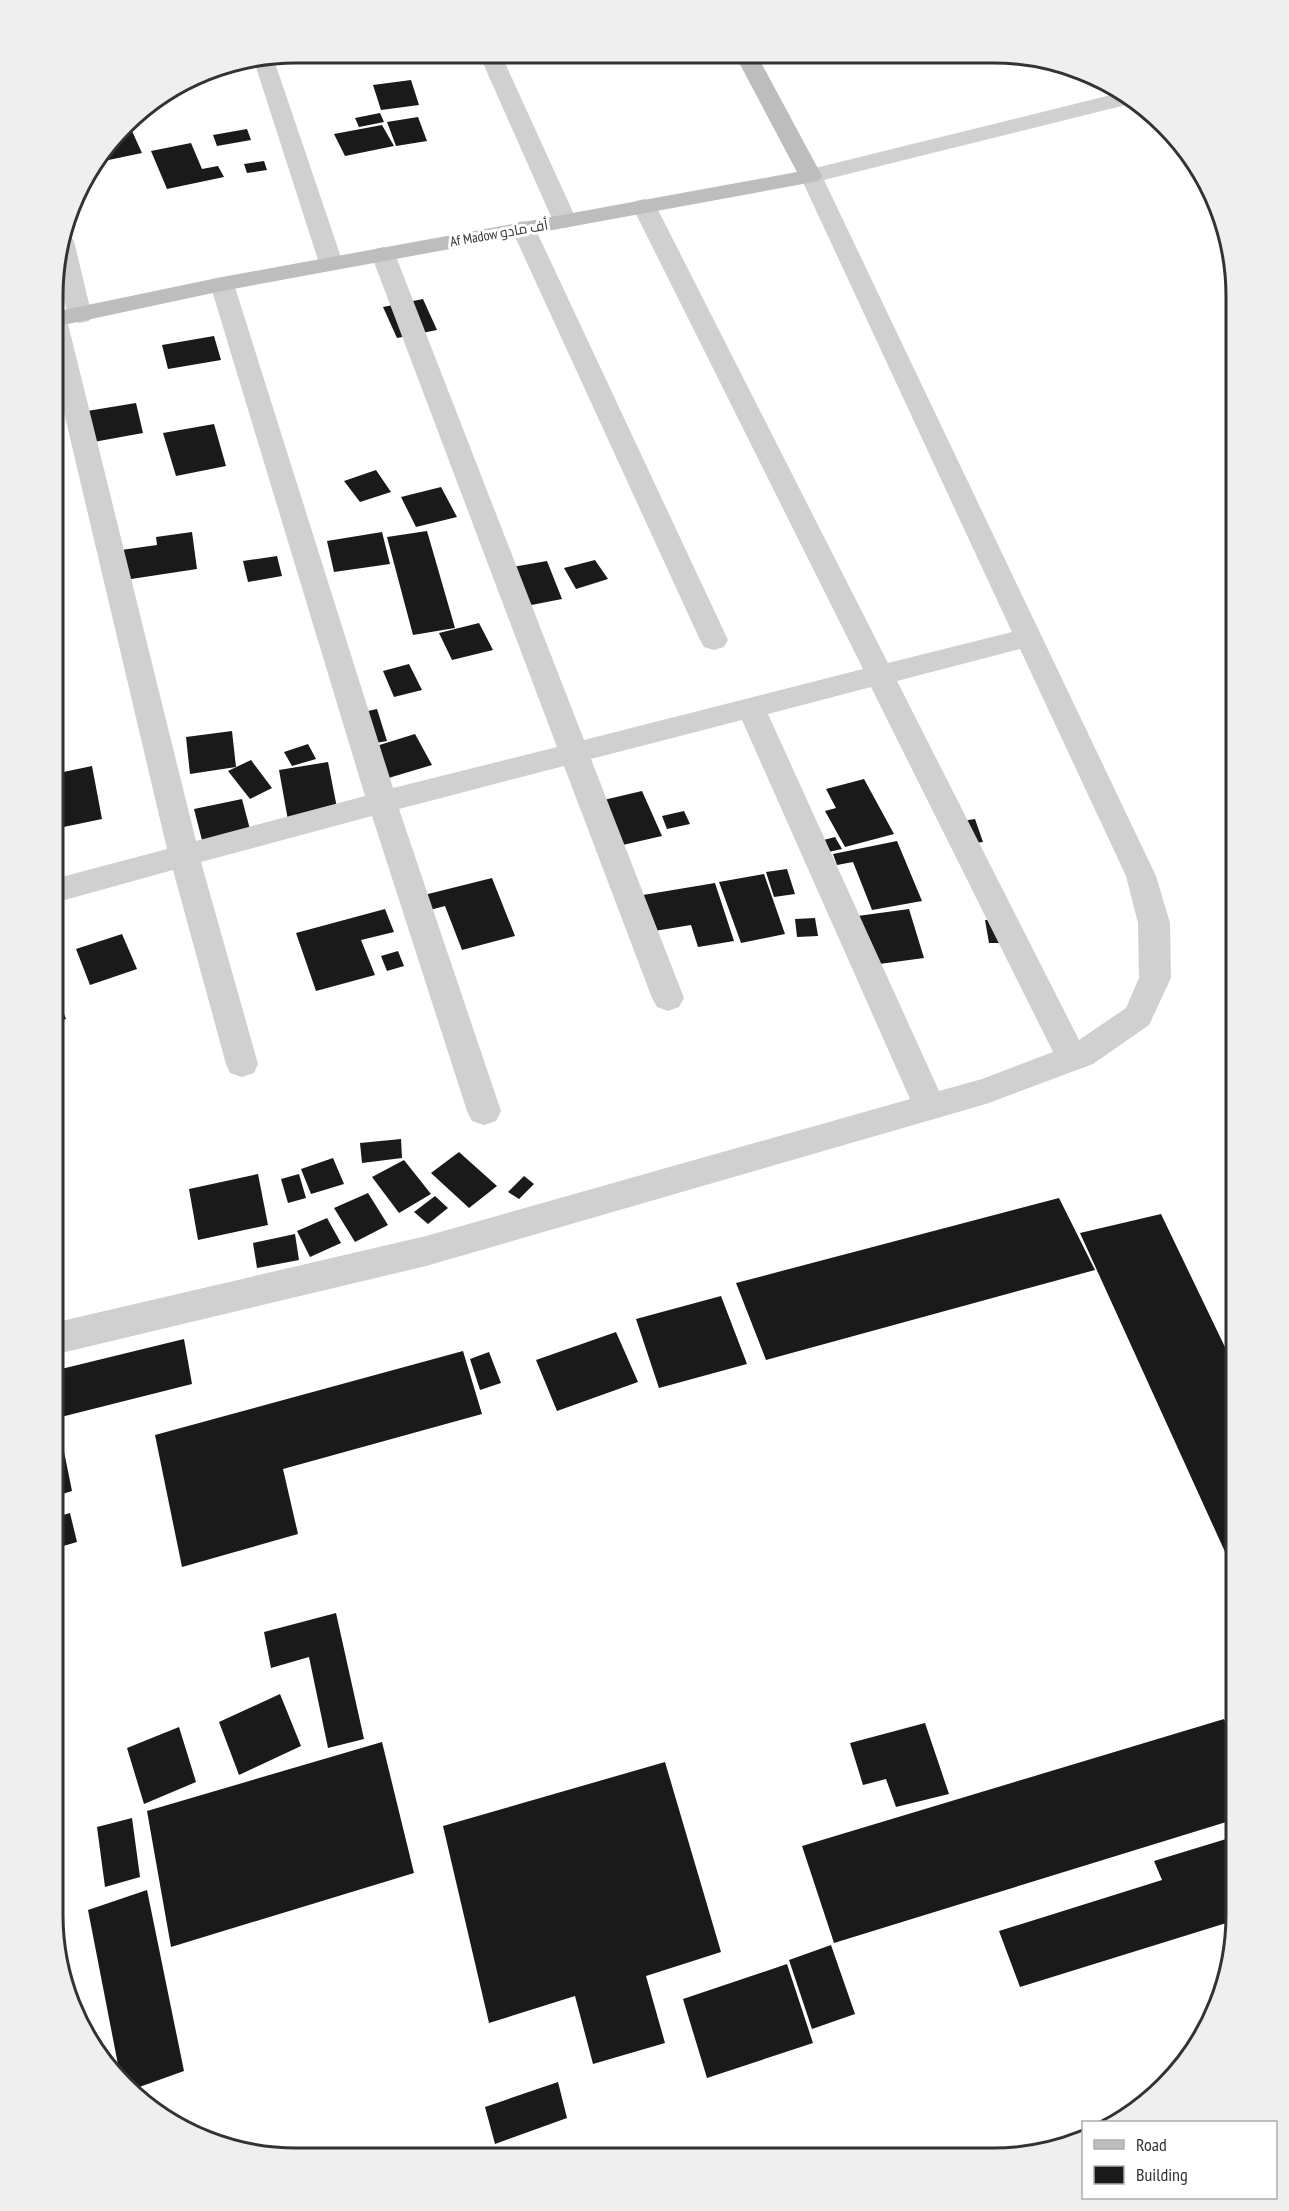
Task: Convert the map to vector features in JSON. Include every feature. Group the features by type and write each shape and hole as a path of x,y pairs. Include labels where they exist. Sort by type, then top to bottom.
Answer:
{"street":[{"path":"494,63 565,221"},
{"path":"63,1337 426,1251 986,1091 1082,1055 1138,1016 1155,978 1154,922 1141,876 811,176 750,63"},
{"path":"266,65 331,263"},
{"path":"811,176 1121,101"},
{"name":"Af Madow أف مادو","path":"63,319 331,263 811,176"},
{"path":"644,206 878,676 1072,1058"},
{"path":"523,228 714,640"},
{"path":"383,254 668,998"},
{"path":"222,284 382,802 484,1111"},
{"path":"63,319 184,856 242,1064"},
{"path":"63,889 382,802 1029,637"},
{"path":"751,708 930,1107"}],"building":[{"path":"411,80 419,105 381,110 373,85"},
{"path":"380,113 384,122 359,127 355,118"},
{"path":"418,117 427,141 396,146 387,122"},
{"path":"382,125 394,146 345,156 334,134"},
{"path":"247,129 251,140 217,146 213,135"},
{"path":"131,131 142,153 106,161 121,142"},
{"path":"191,143 202,169 218,166 224,177 167,189 151,151"},
{"path":"264,161 267,170 247,173 244,164"},
{"path":"423,299 437,330 397,338 383,307"},
{"path":"214,336 221,360 168,369 162,345"},
{"path":"136,403 143,433 88,443 81,412"},
{"path":"214,424 226,466 176,476 163,433"},
{"path":"376,470 391,492 360,502 344,481"},
{"path":"441,487 457,517 416,527 401,497"},
{"path":"427,531 455,628 413,635 387,537"},
{"path":"192,532 197,569 118,581 114,551 157,545 156,537"},
{"path":"382,532 390,564 334,572 327,541"},
{"path":"277,556 282,576 248,582 243,561"},
{"path":"595,560 608,579 576,589 564,568"},
{"path":"547,561 562,599 516,608 501,569"},
{"path":"479,623 493,650 452,660 439,633"},
{"path":"409,664 422,690 394,697 383,671"},
{"path":"377,709 387,741 358,746 349,715"},
{"path":"232,731 236,767 190,774 186,737"},
{"path":"415,734 432,765 375,782 360,751"},
{"path":"308,744 316,759 292,766 284,752"},
{"path":"251,760 272,788 250,799 228,771"},
{"path":"328,762 339,818 289,826 279,770"},
{"path":"92,766 102,819 63,827 63,772"},
{"path":"864,779 894,834 845,847 825,811 836,808 826,789"},
{"path":"642,791 662,836 614,847 595,802"},
{"path":"242,799 252,837 204,848 194,809"},
{"path":"684,811 690,824 667,829 662,816"},
{"path":"975,819 983,842 956,845 949,823"},
{"path":"835,837 842,849 819,854 812,843"},
{"path":"897,841 922,901 872,910 853,862 837,865 833,854"},
{"path":"787,869 795,894 774,897 766,872"},
{"path":"764,874 785,934 741,943 719,882"},
{"path":"492,878 515,936 462,950 445,906 430,910 424,895"},
{"path":"715,883 734,941 698,947 691,925 636,934 625,898"},
{"path":"385,909 394,932 361,940 375,975 316,991 296,933"},
{"path":"909,909 924,958 857,967 843,918"},
{"path":"815,918 818,936 797,937 795,919"},
{"path":"1012,919 1016,943 989,943 985,920"},
{"path":"122,934 137,969 90,985 76,949"},
{"path":"398,951 404,966 387,971 381,956"},
{"path":"401,1139 402,1158 362,1163 360,1143"},
{"path":"459,1152 497,1186 469,1208 431,1173"},
{"path":"333,1158 344,1184 311,1194 301,1169"},
{"path":"404,1160 431,1194 399,1213 372,1177"},
{"path":"258,1174 268,1225 198,1240 189,1189"},
{"path":"299,1174 306,1198 288,1203 281,1179"},
{"path":"524,1176 534,1184 519,1199 508,1192"},
{"path":"368,1193 388,1225 355,1242 334,1208"},
{"path":"435,1196 448,1208 428,1224 414,1212"},
{"path":"1059,1198 1095,1270 766,1360 736,1283"},
{"path":"1161,1214 1226,1349 1226,1554 1080,1233"},
{"path":"327,1218 341,1243 310,1257 297,1231"},
{"path":"295,1234 299,1260 257,1268 253,1243"},
{"path":"721,1296 747,1364 659,1388 636,1319"},
{"path":"616,1332 638,1382 557,1411 536,1360"},
{"path":"184,1339 192,1384 63,1416 63,1369"},
{"path":"463,1351 482,1414 283,1469 298,1534 182,1567 155,1435"},
{"path":"489,1352 501,1383 480,1390 470,1359"},
{"path":"63,1447 72,1491 63,1494"},
{"path":"70,1513 77,1542 63,1546 63,1515"},
{"path":"336,1613 364,1739 328,1748 309,1657 271,1668 264,1632"},
{"path":"280,1694 301,1746 239,1775 219,1722"},
{"path":"1224,1719 1226,1724 1226,1822 834,1943 802,1846"},
{"path":"925,1723 949,1794 896,1807 886,1779 863,1785 850,1743"},
{"path":"179,1727 196,1782 144,1804 127,1748"},
{"path":"382,1742 414,1873 171,1947 147,1811"},
{"path":"665,1762 721,1952 646,1976 665,2043 593,2064 575,1996 489,2023 443,1826"},
{"path":"132,1818 140,1877 105,1887 97,1827"},
{"path":"1226,1839 1226,1923 1020,1987 999,1931 1162,1880 1154,1861"},
{"path":"147,1890 184,2071 139,2087 118,2066 88,1910"},
{"path":"831,1945 855,2014 812,2029 789,1960"},
{"path":"787,1964 813,2043 707,2078 683,1999"},
{"path":"558,2082 567,2118 495,2144 485,2107"}]}
